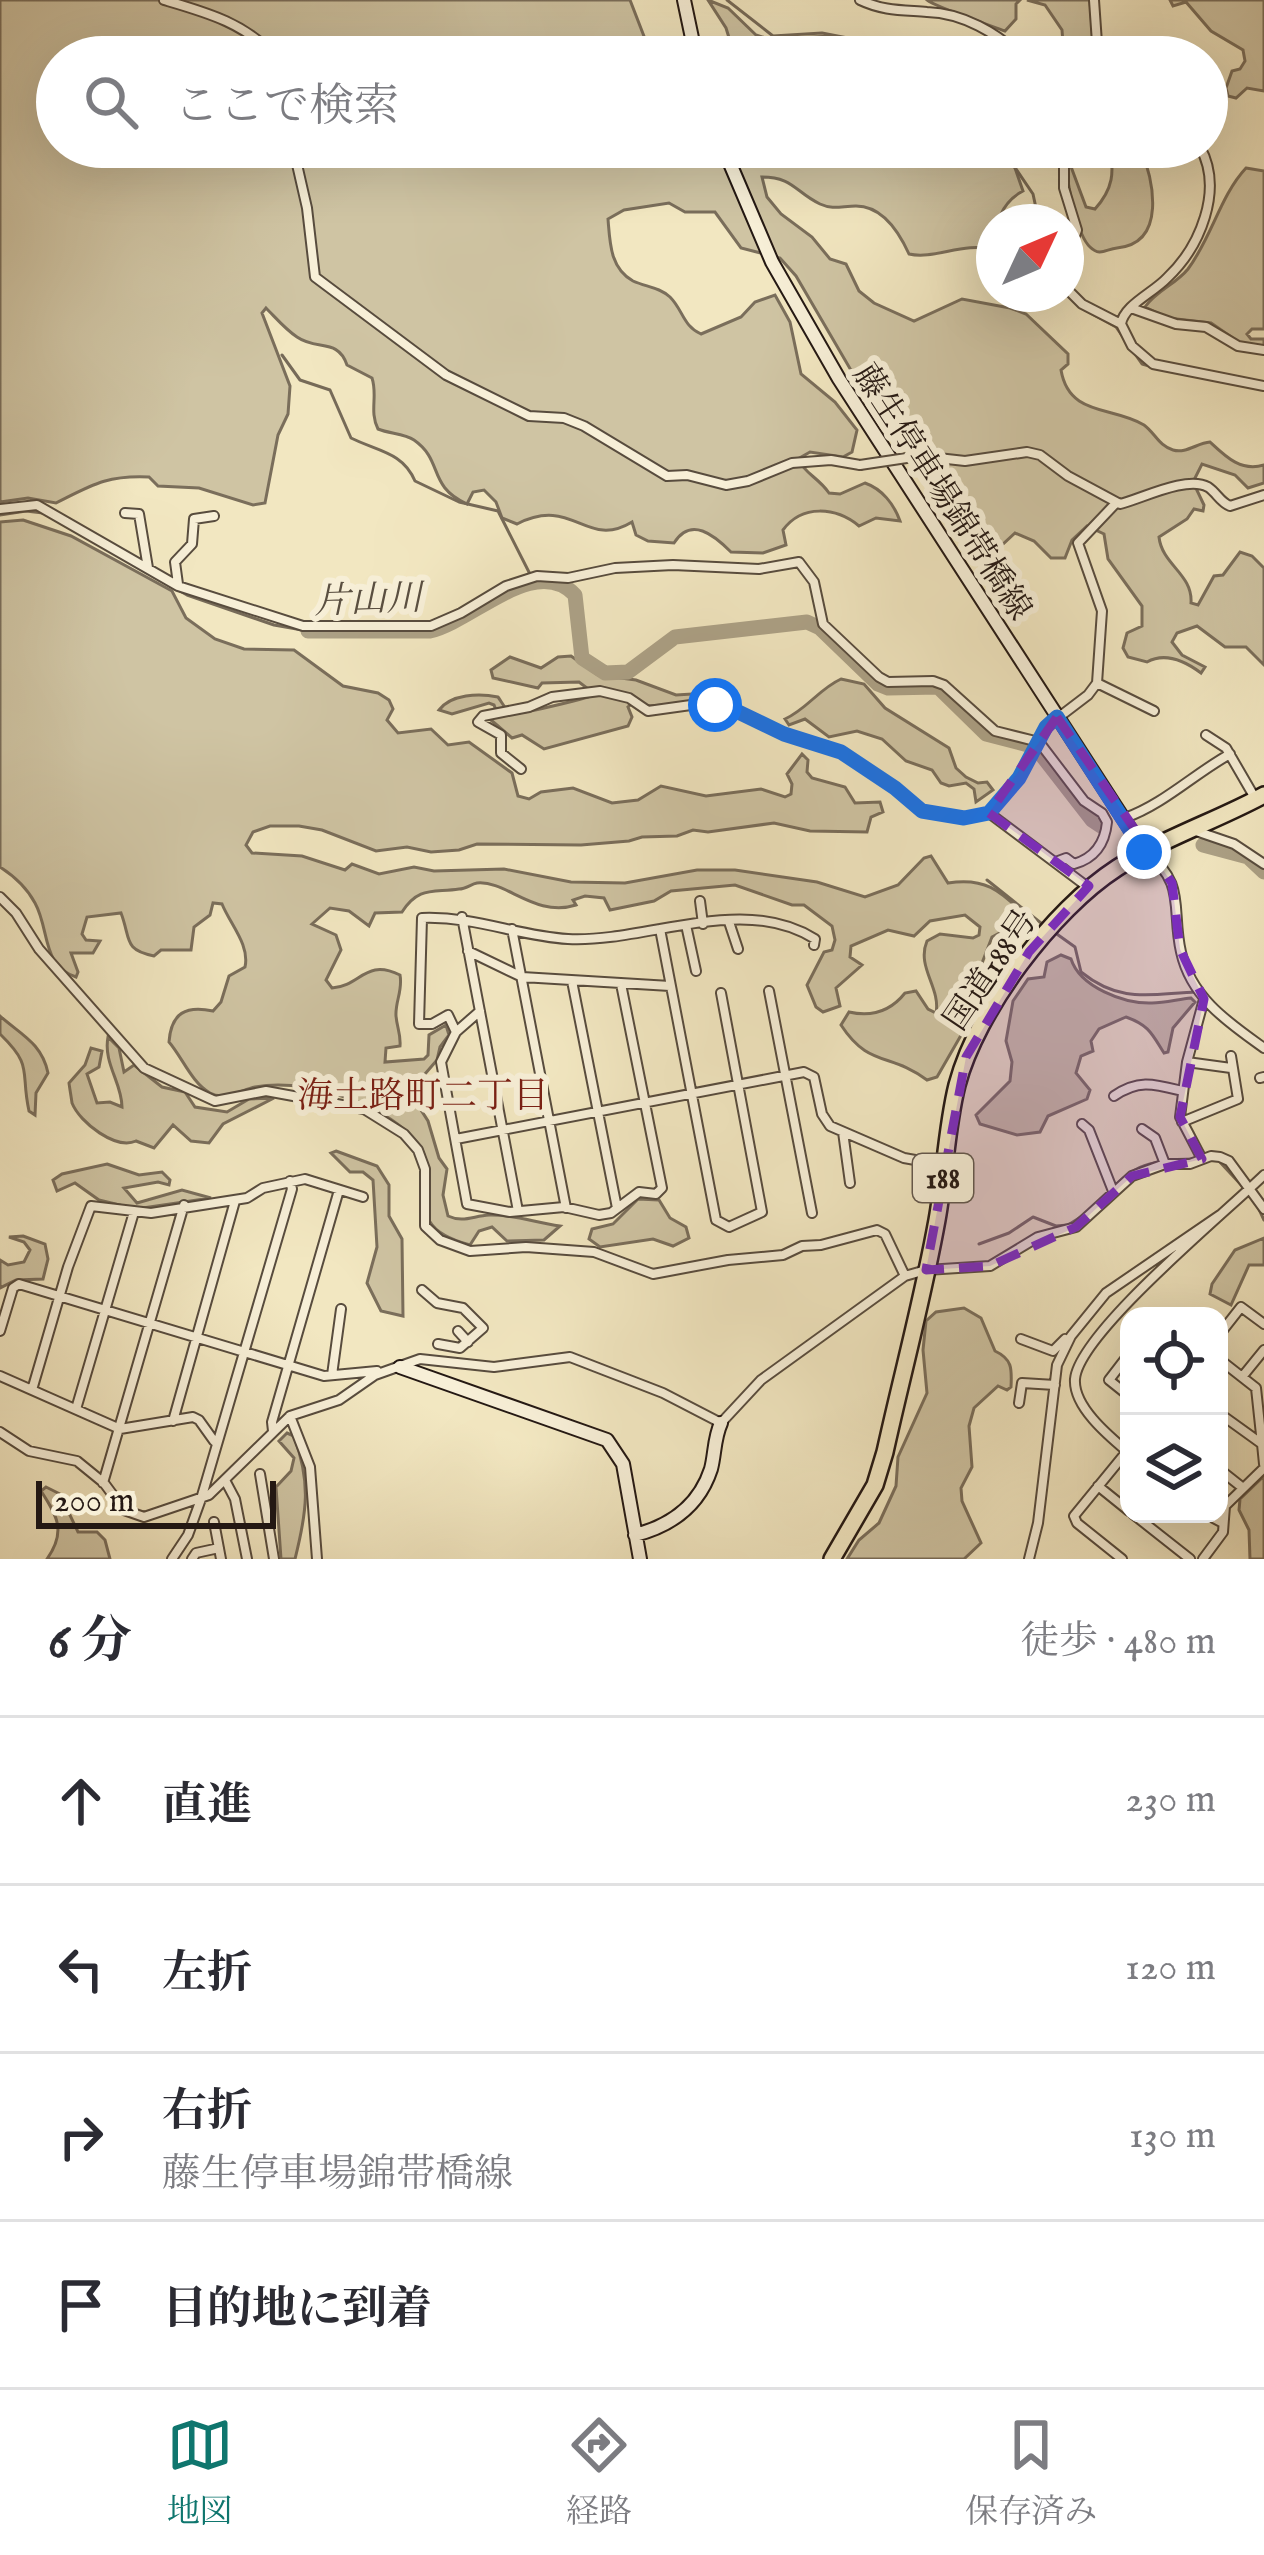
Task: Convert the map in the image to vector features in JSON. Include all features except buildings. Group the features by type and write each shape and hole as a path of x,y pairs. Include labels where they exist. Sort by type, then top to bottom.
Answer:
{"highway":[{"name":"国道188号","path":"832,1559 880,1468 926,1270 957,1085 979,1032 1030,952 1090,889 1144,852 1260,797"}],"main road":[{"path":"684,0 692,36"},
{"name":"藤生停車場錦帯橋線","path":"732,168 796,307 1144,852"},
{"path":"400,1367 607,1441 623,1464 640,1559"},
{"path":"635,1535 672,1522 686,1510 710,1472 721,1423"}],"street":[{"path":"164,0 229,21 248,36"},
{"path":"860,0 896,12 935,12 998,36"},
{"path":"1094,0 1094,36"},
{"path":"298,168 315,277 446,375 529,416 564,418 584,426 667,476 687,475 726,485 792,463 832,460 860,465 920,456 965,460 1006,453 1040,455 1116,503 1196,484 1209,488 1230,506 1264,495"},
{"path":"1064,168 1069,204"},
{"path":"1205,168 1210,186 1206,218 1180,265 1120,318 1121,324 1140,356 1153,364 1264,386"},
{"path":"1084,305 1121,324"},
{"path":"1131,308 1176,324 1207,327 1238,346 1264,350"},
{"path":"521,769 501,753 501,735 478,722 483,716 552,697 608,691 648,711 698,704 730,708 784,734 841,752 922,811 964,818 989,813 1019,778 1057,717 1088,695 1096,683 1102,610 1078,543 1116,503"},
{"path":"0,509 37,505 178,586 285,623 417,628 444,622 506,586 537,576 568,578 615,568 673,566 759,569 799,562 814,582 823,624 879,677 888,682 944,685 995,731 1037,747 1084,801 1102,813 1107,822 1103,842 1090,858 1074,864 1066,858 1058,861"},
{"path":"125,513 139,514 147,569"},
{"path":"178,586 176,562 192,544 194,519 214,516"},
{"path":"1096,683 1154,711"},
{"path":"1207,734 1230,754 1260,797"},
{"path":"1123,819 1166,799 1230,754"},
{"path":"989,813 1090,889"},
{"path":"1194,829 1234,844 1264,864"},
{"path":"1144,852 1166,873 1177,897 1180,949 1204,999 1264,1048"},
{"path":"0,897 120,1044 152,1074 215,1101 266,1091 355,1106 404,1134 423,1160 425,1226 440,1240 470,1251 526,1247 595,1252 653,1274 782,1256 802,1246 877,1230 885,1234 905,1276"},
{"path":"700,902 704,924"},
{"path":"462,917 518,1211"},
{"path":"456,1032 448,1015 419,1024 422,918 462,917 570,939 753,921 802,931 815,939 814,945"},
{"path":"729,922 737,949"},
{"path":"686,925 696,971"},
{"path":"512,928 566,1208"},
{"path":"659,929 716,1220 729,1227 762,1213 721,993"},
{"path":"468,951 522,977 670,986"},
{"path":"572,980 617,1208"},
{"path":"480,1011 456,1032 440,1062 470,1208 566,1208 599,1215 639,1192 656,1194 662,1188 621,984"},
{"path":"769,991 812,1214"},
{"path":"1202,1159 1182,1122 1182,1091 1204,999"},
{"path":"1182,1122 1238,1099 1231,1057"},
{"path":"1187,1062 1231,1068"},
{"path":"456,1139 810,1073 825,1122 914,1162 944,1165"},
{"path":"1114,1096 1130,1085 1146,1082 1182,1091"},
{"path":"1082,1124 1088,1126 1113,1191"},
{"path":"1142,1129 1155,1138 1165,1164"},
{"path":"844,1132 850,1183"},
{"path":"0,1331 13,1288 20,1284 332,1376 382,1372 420,1359 494,1367 570,1358 663,1393 721,1423 760,1380 905,1276 989,1266 1038,1238 1076,1227 1132,1176 1211,1156 1228,1161 1264,1209"},
{"path":"1120,1443 1095,1419 1077,1391 1084,1352 1118,1312 1264,1175"},
{"path":"32,1390 91,1206 151,1213 236,1201 305,1179 363,1197"},
{"path":"172,1559 201,1499 292,1189 290,1181"},
{"path":"273,1431 339,1190"},
{"path":"173,1421 236,1201"},
{"path":"104,1483 184,1205"},
{"path":"76,1409 134,1212"},
{"path":"1029,1559 1061,1353 1106,1293 1220,1215"},
{"path":"422,1290 437,1303 463,1308 483,1328 464,1345 438,1344"},
{"path":"1228,1324 1241,1307 1264,1324"},
{"path":"332,1376 341,1309"},
{"path":"458,1331 464,1365"},
{"path":"1021,1339 1053,1351 1071,1336"},
{"path":"1242,1377 1264,1350"},
{"path":"1120,1366 1109,1380 1120,1389"},
{"path":"1228,1366 1256,1388 1264,1466 1228,1503"},
{"path":"0,1432 29,1451 77,1461 104,1483 124,1510 137,1517 201,1499 226,1482 290,1416 338,1400 382,1372"},
{"path":"0,1376 120,1429 200,1420 215,1442"},
{"path":"1019,1403 1022,1383 1055,1384"},
{"path":"1222,1415 1262,1444"},
{"path":"290,1416 310,1466 317,1559"},
{"path":"1120,1461 1074,1516 1122,1559"},
{"path":"260,1474 274,1559"},
{"path":"1228,1476 1243,1488"},
{"path":"226,1482 235,1499 247,1559"},
{"path":"1099,1486 1120,1503"},
{"path":"176,1509 191,1524"},
{"path":"192,1559 196,1553 220,1554 214,1522"},
{"path":"1145,1523 1190,1559"},
{"path":"1203,1559 1220,1538 1221,1523"}],"highlighted area":[{"path":"1057,717 1172,883 1180,949 1204,999 1180,1117 1202,1159 1132,1176 1076,1227 990,1266 926,1270 966,1057 1029,952 1089,886 989,813"}],"shaded area":[{"path":"0,0 630,0 644,36 36,36 36,168 1015,168 1023,191 1008,204 976,204 976,248 929,255 909,254 895,229 874,210 825,206 787,182 762,177 767,197 781,214 812,237 830,259 846,264 859,291 874,303 914,321 962,299 976,302 976,312 1026,314 1068,354 1068,364 1061,370 1073,396 1083,403 1144,425 1173,450 1210,442 1241,465 1264,465 1264,483 1248,488 1235,475 1202,464 1193,482 1203,511 1194,509 1159,537 1187,584 1191,603 1198,605 1214,576 1223,575 1240,552 1264,568 1264,665 1246,647 1225,647 1197,626 1177,633 1172,642 1182,655 1205,667 1201,673 1175,659 1147,662 1128,657 1123,648 1127,633 1142,626 1142,606 1108,559 1104,534 1087,526 1072,540 1065,558 1051,558 1034,541 1015,533 1003,544 990,546 955,513 942,492 937,470 944,464 939,450 897,439 866,396 796,276 780,258 741,248 715,212 685,212 669,203 624,210 608,219 613,254 625,276 670,297 690,327 701,334 741,317 755,302 775,295 790,322 801,374 835,402 857,430 852,452 843,457 810,452 798,459 829,493 840,494 865,483 871,486 887,498 900,521 876,518 859,526 830,512 809,512 783,530 786,545 763,553 731,552 695,530 674,543 648,541 636,535 632,522 602,530 552,515 517,524 502,518 496,502 484,490 473,492 467,504 454,497 423,448 410,438 378,429 372,378 347,365 338,351 297,337 266,308 262,313 290,386 288,414 278,435 265,503 253,505 199,488 158,486 149,477 100,482 56,503 28,498 0,502"},
{"path":"708,0 728,8 759,36 728,36"},
{"path":"927,0 1020,0 1016,19 1005,31"},
{"path":"1027,0 1090,0 1093,36 1062,36 1045,5"},
{"path":"1170,0 1264,0 1264,91 1247,88 1236,98 1228,96 1232,71 1245,61 1243,50 1228,41 1228,36 1211,31 1186,2 1173,6"},
{"path":"1067,168 1071,168 1086,207 1095,209 1106,194 1112,168 1147,168 1152,208 1144,235 1133,244 1100,252 1084,237 1084,204 1073,204"},
{"path":"1246,168 1264,171 1264,329 1247,334 1251,339 1264,339 1264,347 1240,343 1211,323 1168,318 1145,307 1188,269"},
{"path":"23,520 71,536 172,591 186,618 215,639 244,649 294,650 343,686 378,693 389,700 393,709 387,720 398,733 431,729 448,745 469,742 512,773 518,796 529,799 541,792 573,788 612,803 638,800 661,786 706,796 761,789 785,797 791,794 792,784 787,774 802,754 812,778 845,787 855,803 880,802 883,812 871,817 867,832 810,831 774,823 629,841 477,844 431,852 407,847 376,851 322,830 270,826 253,832 246,845 252,853 302,856 345,870 352,864 379,874 414,867 504,869 571,882 625,883 697,870 735,870 817,882 865,897 898,885 931,856 948,883 991,887 1025,915 992,937 979,971 979,1004 937,1077 927,1080 861,1048 841,1025 849,1012 880,1011 916,991 936,1013 924,951 927,941 940,934 979,935 980,927 965,915 930,921 914,936 888,930 851,946 850,957 862,965 836,988 840,1006 823,1012 807,985 824,952 832,950 832,926 804,905 735,885 671,891 654,901 610,910 604,898 585,896 573,900 576,905 547,907 477,883 421,894 402,912 375,913 369,926 349,911 330,908 312,924 336,935 341,950 326,980 332,988 371,971 400,975 396,1016 400,1046 386,1048 385,1062 424,1059 429,1035 446,1025 449,1035 437,1060 412,1089 412,1096 428,1121 447,1169 443,1195 448,1216 498,1215 560,1226 544,1240 507,1241 492,1227 479,1231 470,1245 431,1224 426,1211 427,1165 421,1148 390,1119 314,1089 273,1085 215,1095 198,1083 169,1042 170,1032 182,1013 213,1011 229,976 245,967 242,943 222,904 213,903 210,915 194,927 191,950 161,950 154,956 130,942 121,913 87,917 82,934 86,940 100,941 93,953 71,953 76,977 57,964 35,903 0,867 0,522"},
{"path":"571,656 598,675 636,680 676,695 725,692 733,706 724,713 706,713 684,704 647,706 637,699 628,707 632,717 628,726 544,749 522,735 512,738 491,720 497,713 489,703 452,714 439,710 474,695 498,697 510,713 588,697 587,688 579,682 542,683 538,688 493,678 491,670 510,657 541,668 558,657"},
{"path":"841,679 864,684 885,708 949,748 956,768 966,777 987,782 993,790 976,802 974,789 966,783 941,783 932,770 906,761 882,739 857,731 829,737 805,719 789,725 785,719"},
{"path":"1061,955 1071,959 1093,985 1116,997 1141,1003 1191,998 1195,1002 1173,1028 1168,1052 1164,1053 1145,1027 1126,1017 1099,1029 1091,1041 1093,1051 1081,1056 1076,1073 1090,1090 1087,1099 1048,1116 1040,1132 1017,1135 980,1124 976,1115 1010,1081 1012,1062 1006,1041 1013,1001 1028,979 1044,977 1047,962"},
{"path":"0,1016 29,1040 45,1063 48,1073 36,1093 35,1115 29,1111 22,1062 0,1034"},
{"path":"108,1037 119,1048 124,1072 134,1065 162,1087 185,1092 195,1107 227,1112 249,1099 274,1098 223,1124 209,1143 191,1141 173,1125 154,1148 136,1141 119,1142 90,1126 76,1111 69,1083 85,1065 91,1048 102,1051 99,1067 87,1074 97,1103 122,1107 108,1056"},
{"path":"331,1153 377,1166 389,1185 389,1216 402,1239 403,1316 381,1311 367,1283 377,1247 373,1180 363,1172 350,1172"},
{"path":"107,1164 139,1175 162,1172 170,1180 169,1185 158,1182 124,1188 137,1203 182,1190 211,1198 136,1209 99,1200 75,1183 57,1191 53,1180 62,1174"},
{"path":"638,1199 659,1200 670,1218 686,1227 689,1238 673,1246 653,1239 600,1247 589,1239 592,1229 613,1224"},
{"path":"23,1236 45,1244 48,1259 43,1279 16,1280 0,1288 0,1260 8,1265 24,1262 30,1250 24,1242 9,1237"},
{"path":"1264,1238 1264,1265 1249,1265 1231,1305 1210,1294 1235,1250"},
{"path":"964,1308 981,1318 1011,1374 1011,1387 998,1386 974,1408 969,1426 972,1467 961,1488 962,1501 981,1543 964,1559 847,1559 859,1540 879,1523 896,1486 898,1457 927,1393 926,1321 936,1312"},
{"path":"287,1433 294,1436 305,1483 295,1559 281,1559 276,1487 291,1471 294,1458 279,1441"},
{"path":"1264,1476 1264,1559 1250,1559 1249,1530 1239,1510 1240,1499"},
{"path":"46,1487 60,1494 78,1532 97,1532 105,1540 110,1559 47,1559 58,1532 41,1491"}],"waterway":[{"path":"727,0 773,36"},
{"path":"773,36 837,36"},
{"path":"1015,168 1035,204"},
{"path":"1085,310 1116,327 1142,364 1164,370"},
{"path":"282,355 300,380 330,390 351,438 396,458 415,481 459,502 498,511 534,582"},
{"path":"1173,371 1211,379"},
{"name":"片山川","path":"0,515 43,513 187,595 274,625 308,631"},
{"name":"片山川","path":"308,631 430,631 523,585 559,584 575,595 582,658 605,673 628,672 675,637 807,622 820,628 878,684 938,687 986,734 1032,746 1101,826"},
{"name":"片山川","path":"1203,845 1248,857 1264,872"},
{"path":"987,880 1046,927"},
{"path":"1054,932 1075,947 1081,972 1110,989 1138,995 1198,992"},
{"path":"979,1244 1033,1217 1056,1226 1068,1225 1134,1171 1148,1164 1197,1159"},
{"path":"1218,1160 1244,1188"},
{"path":"1257,1205 1264,1220"}],"district":[{"name":"海土路町二丁目","path":"423,1094"}],"route":[{"path":"715,705 841,752 922,811 964,818 989,813 1019,778 1046,727 1057,717 1144,852"}]}
